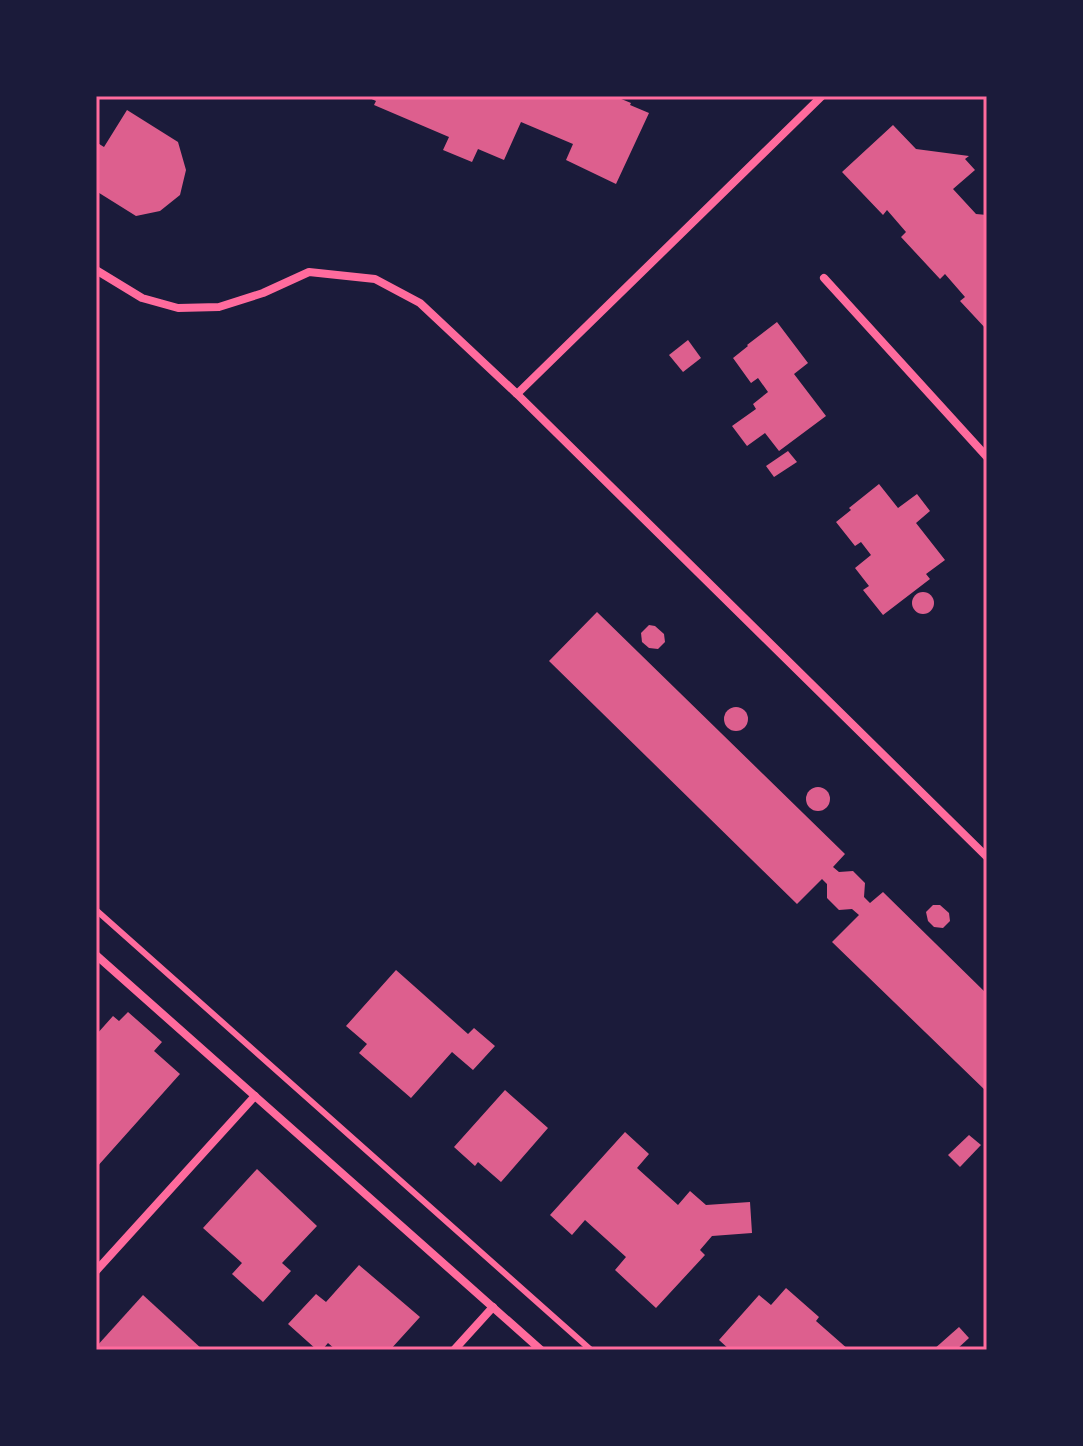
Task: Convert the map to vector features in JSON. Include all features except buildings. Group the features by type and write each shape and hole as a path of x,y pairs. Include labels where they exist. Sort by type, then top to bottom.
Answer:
{"street":[{"path":"517,394 822,96"},
{"path":"96,270 142,298 178,308 219,307 263,293 309,272 375,279 420,303 517,394 987,857"},
{"path":"824,278 987,457"},
{"path":"96,955 541,1350"},
{"path":"96,1271 255,1096"},
{"path":"454,1350 493,1307"}],"lane":[{"path":"96,910 591,1350"}]}
